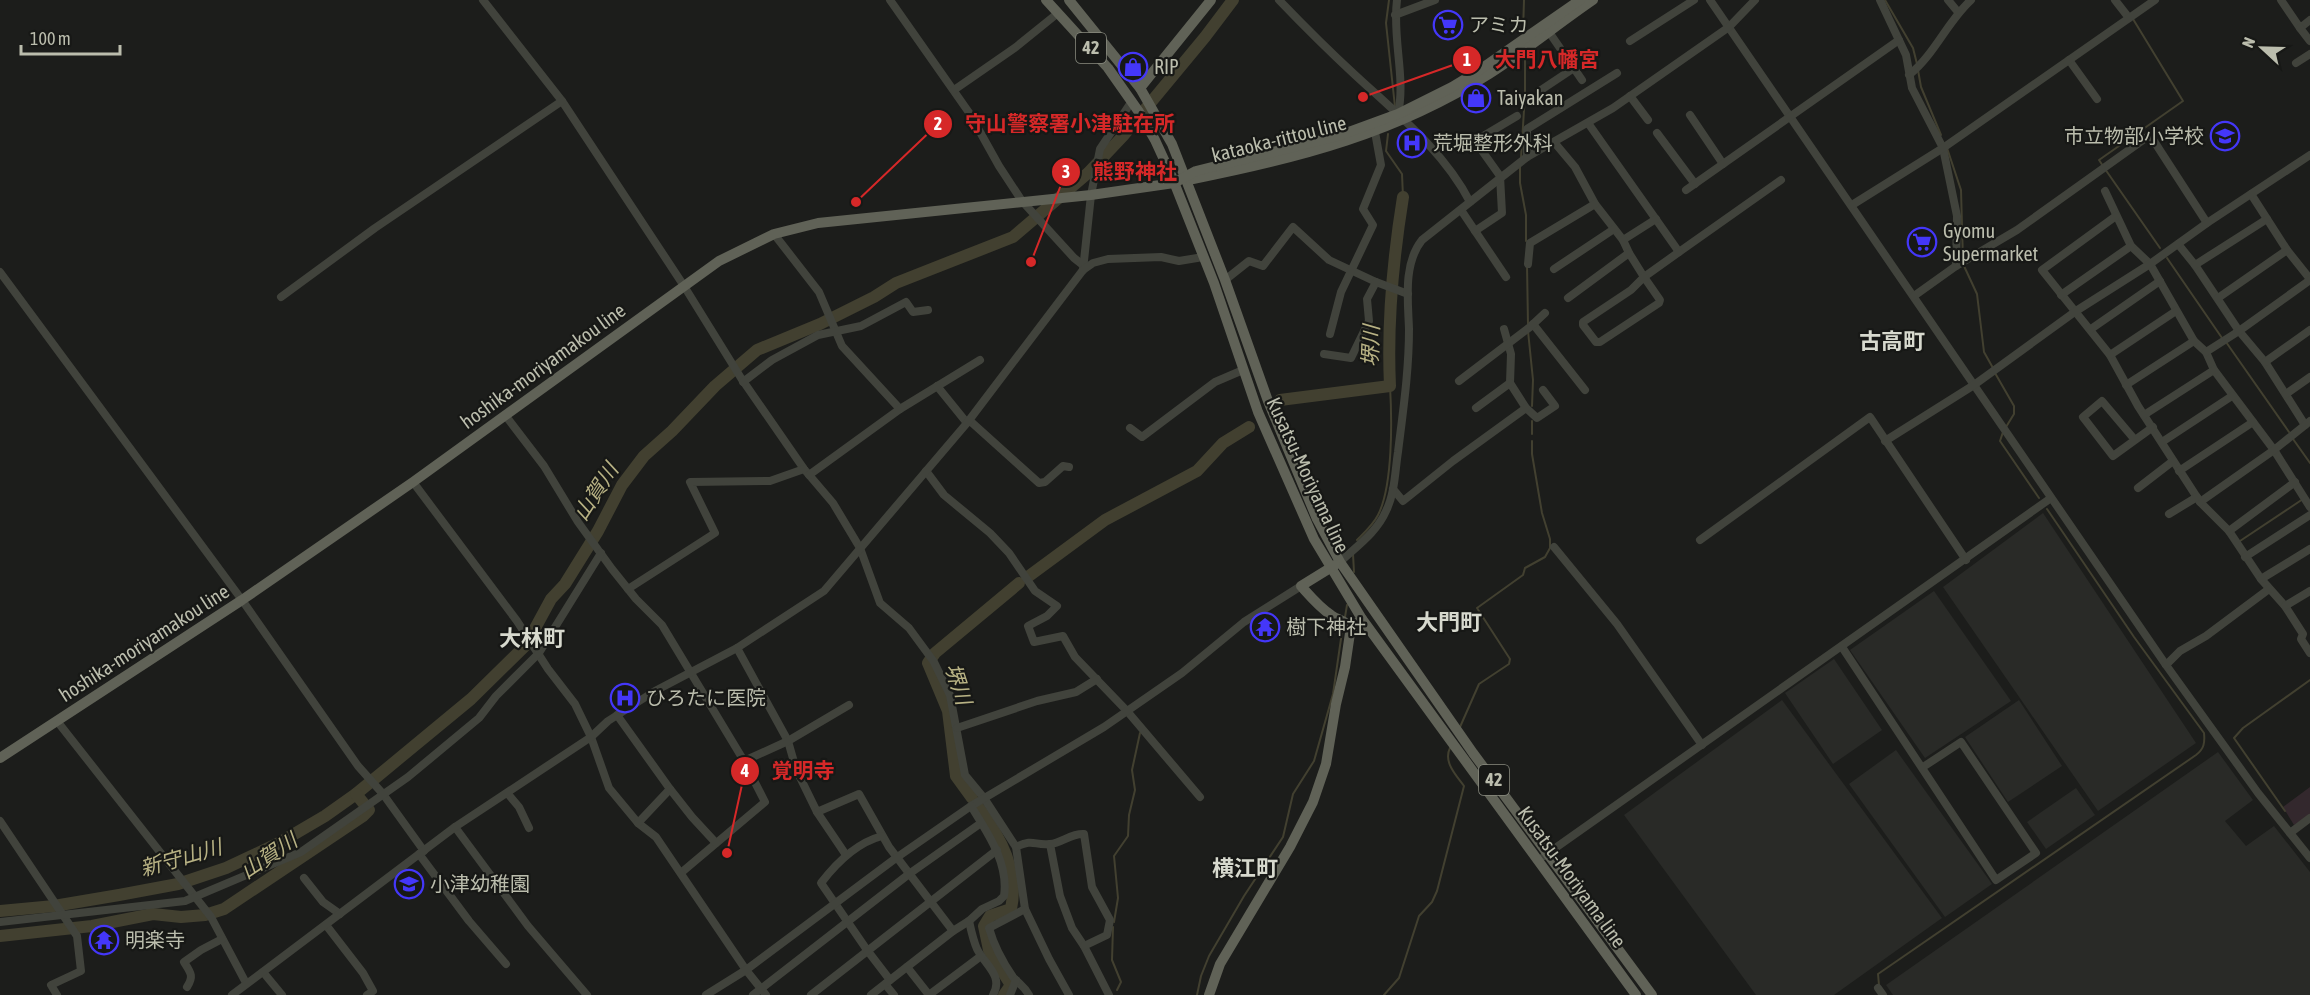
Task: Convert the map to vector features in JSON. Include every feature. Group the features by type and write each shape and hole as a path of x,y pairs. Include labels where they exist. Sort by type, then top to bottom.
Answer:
{"main road":[{"name":"Kusatsu-Moriyama line","path":"1046,0 1098,56 1132,101 1155,141 1214,283 1267,432 1314,539 1336,564 1473,753 1636,995"},
{"name":"Kusatsu-Moriyama line","path":"1069,0 1140,88 1172,144 1187,178 1268,401 1336,564 1362,619 1652,995"},
{"path":"1140,88 1211,0"},
{"name":"kataoka-rittou line","path":"1187,178 1193,179 1296,157 1376,132 1475,73 1580,0"},
{"name":"kataoka-rittou line","path":"1174,183 1187,178 1196,171 1338,135 1400,117 1438,102 1488,75 1593,0"},
{"name":"hoshika-moriyamakou line","path":"0,758 242,600 413,482 719,261 774,234 818,223 863,217 1091,195 1174,183"},
{"path":"1336,564 1301,586 1332,616 1352,628"},
{"path":"1209,995 1220,964 1290,847 1317,794 1326,764 1352,628 1362,619"}],"street":[{"path":"483,0 562,101 684,286 743,382 807,472 833,502 860,548 880,603 909,628 934,662 950,695 965,775 984,798 1016,847 1025,909 1069,995"},
{"path":"890,0 954,90 1023,201 1083,268"},
{"path":"1279,0 1400,117 1451,172 1470,202"},
{"path":"1397,0 1395,15 1400,63 1400,117"},
{"path":"1395,15 1435,0"},
{"path":"1630,41 1694,0"},
{"path":"1710,0 2226,751 2310,858"},
{"path":"1336,564 1374,531 1386,511 1393,489 1409,364 1410,260 1416,248 1422,240 1500,176 1630,96 1729,27 1755,0"},
{"path":"1880,0 1906,55 1912,88 1942,148 1958,216 1956,266"},
{"path":"1948,0 1958,12"},
{"path":"1909,75 1923,64 1958,12 1971,0"},
{"path":"2115,0 2129,18"},
{"path":"1852,205 1942,148 2155,0"},
{"path":"2281,0 2310,41"},
{"path":"954,90 1016,47 1058,13"},
{"path":"2300,28 2310,20"},
{"path":"1549,32 1582,80"},
{"path":"1686,190 1899,40"},
{"path":"2296,63 2310,54"},
{"path":"2069,60 2097,99"},
{"path":"1542,90 1574,69"},
{"path":"1522,161 1527,129 1617,73"},
{"path":"1630,96 1648,120"},
{"path":"281,297 375,228 562,101"},
{"path":"1083,268 1091,195 1100,149 1132,101"},
{"path":"1690,115 1723,164"},
{"path":"1475,231 1502,213 1500,176 1475,141 1517,116"},
{"path":"1588,123 1679,252"},
{"path":"1330,334 1341,292 1373,225 1363,209 1381,165 1376,132"},
{"path":"1657,133 1695,184"},
{"path":"1914,296 1956,266 2017,230 2150,135 2206,223"},
{"path":"1554,142 1575,167 1595,204 1623,240 1629,253 1644,277 1660,300 1659,303 1600,342 1596,342 1583,322 1631,290 1644,277 1781,180"},
{"path":"1885,441 1974,385 2076,311 2150,264 2206,223 2310,155"},
{"path":"2105,191 2132,246 2150,264 2194,341 2206,352 2214,370 2274,450 2310,507"},
{"path":"2206,352 2310,280 2287,250 2251,194"},
{"path":"1528,264 1530,243 1595,204"},
{"path":"1461,210 1506,277"},
{"path":"2116,216 2042,270 2110,355 2144,415 2199,500 2229,531 2261,579 2307,632 2301,639 2310,652"},
{"path":"1623,240 1656,219"},
{"path":"2195,265 2267,219"},
{"path":"1225,280 1249,261 1263,266 1293,227 1329,260 1352,272 1408,294"},
{"path":"1554,269 1614,230"},
{"path":"774,234 819,292 842,346 900,409"},
{"path":"2169,514 2199,500 2274,450 2307,423 2178,243"},
{"path":"2061,295 2132,246"},
{"path":"2218,298 2287,250"},
{"path":"1568,298 1629,253"},
{"path":"232,995 455,827 591,737 617,715 691,670 737,648 824,591 968,421 1083,268 1108,259 1161,256 1179,261 1203,257"},
{"path":"0,272 242,600 362,769 382,793 469,921 506,964"},
{"path":"2091,329 2160,281"},
{"path":"1324,354 1351,358 1369,321 1367,299 1376,282"},
{"path":"743,382 772,360 818,335 861,326 906,302 913,312 928,310"},
{"path":"2110,355 2176,311"},
{"path":"1459,381 1529,328 1545,313"},
{"path":"1529,328 1585,390"},
{"path":"1504,329 1511,354 1510,383 1527,408 1537,418 1556,406 1543,390"},
{"path":"2265,362 2310,330"},
{"path":"2126,385 2194,341"},
{"path":"628,589 715,533 690,482 770,481 807,472 900,409 980,360"},
{"path":"1130,428 1142,437 1215,382 1244,370"},
{"path":"2144,415 2214,370"},
{"path":"2286,394 2310,377"},
{"path":"1476,408 1510,383"},
{"path":"937,386 968,421 1039,483 1044,482 1063,466 1069,468"},
{"path":"2162,442 2232,396"},
{"path":"2135,440 2102,401 2083,417 2113,456 2135,440 2152,427"},
{"path":"1393,489 1403,501 1453,461 1527,408"},
{"path":"505,415 544,466 600,553 628,589 662,625 744,761 765,802 682,872"},
{"path":"1700,540 1870,417 1966,560"},
{"path":"2179,471 2253,422"},
{"path":"2138,488 2173,461"},
{"path":"926,471 944,495 990,533 1009,553 1035,591 1057,606 1047,616 1028,626 1034,642 1063,636 1075,657 1127,711 1200,797"},
{"path":"413,482 517,621 548,669 575,704 591,737 609,788 638,823 656,837 682,872 746,970 764,992"},
{"path":"2229,531 2295,482"},
{"path":"1543,856 2051,498"},
{"path":"2245,557 2310,514"},
{"path":"1554,547 1617,624 1702,745"},
{"path":"2261,579 2310,549"},
{"path":"0,922 149,903 185,901 301,852 382,793 408,777 479,718 496,696 539,653 600,553"},
{"path":"706,995 746,970 970,806 1127,711 1182,673 1244,622 1301,586"},
{"path":"2166,665 2181,651 2206,636 2269,589"},
{"path":"2285,606 2310,591"},
{"path":"1842,647 1996,880 2036,854 1961,742 1923,767"},
{"path":"737,648 788,741 796,770 817,812 846,855"},
{"path":"957,728 1037,701 1076,692 1097,680"},
{"path":"744,761 788,741 849,705"},
{"path":"617,715 670,789 716,843"},
{"path":"57,721 211,917 246,983"},
{"path":"638,823 670,789"},
{"path":"508,794 519,807 529,828"},
{"path":"817,812 860,794 896,858 953,931"},
{"path":"871,995 982,909 1004,896 1004,876 997,850 970,806"},
{"path":"2290,833 2310,818"},
{"path":"0,822 77,936 81,971 51,985 57,995"},
{"path":"753,995 764,992 909,874 981,823"},
{"path":"455,827 528,926 587,995"},
{"path":"1016,847 1028,841 1050,844 1076,833 1084,834 1092,887 1110,920 1107,935 1084,946"},
{"path":"882,836 870,840 846,855 821,883 849,922 894,995"},
{"path":"1050,844 1059,896 1072,928 1084,946 1109,995"},
{"path":"811,995 997,850"},
{"path":"304,878 323,902 340,914"},
{"path":"1025,909 989,928 994,945 1016,980 1023,985 1029,995"},
{"path":"969,921 981,956 997,979 998,986 993,995"},
{"path":"326,925 363,973 373,991 367,995"},
{"path":"187,987 192,980 192,974 184,962 222,939"},
{"path":"907,967 929,995 981,956"},
{"path":"263,972 282,995"},
{"path":"1010,995 1016,980"}],"shaded area":[{"path":"2043,513 2196,743 2098,811 1943,587"},
{"path":"1934,591 2011,701 1925,758 1850,650"},
{"path":"1834,659 1882,730 1833,764 1785,693"},
{"path":"1782,700 1942,918 1834,995 1756,995 1624,815"},
{"path":"2019,700 2062,766 2008,802 1965,737"},
{"path":"1896,750 1992,884 1945,917 1849,784"},
{"path":"2218,752 2253,800 2225,821 2246,846 2274,826 2310,872 2310,995 1893,995 1886,985"},
{"path":"2310,787 2310,815 2294,825 2283,807"},
{"path":"2076,788 2095,815 2046,849 2027,822"}],"waterway":[{"name":"山賀川","path":"0,911 54,906 178,884 226,868 279,843 325,816 356,794 471,699 526,645 551,599 565,584 598,531 622,485 644,456 672,431 715,386 757,350 820,324 874,297 896,283 1013,237 1088,173 1123,136 1233,0"},
{"path":"1389,0 1386,23 1395,107"},
{"path":"1523,32 1524,0"},
{"path":"1885,0 1913,48 1917,64"},
{"path":"2103,166 2099,160 2183,101 2133,19"},
{"path":"1521,158 1525,56"},
{"path":"1918,70 1921,87 1941,135"},
{"path":"1388,134 1386,151 1402,174 1403,197"},
{"path":"1947,148 1961,190 1963,260"},
{"path":"1520,167 1520,183 1526,215 1526,241"},
{"path":"2105,169 2160,248"},
{"name":"堺川","path":"1280,400 1390,386 1389,339 1392,291 1403,197"},
{"path":"2167,258 2222,338"},
{"path":"1527,265 1528,325"},
{"path":"1964,266 1977,294 1984,352 1993,368"},
{"path":"1528,331 1533,380 1532,406"},
{"path":"2226,342 2289,432"},
{"path":"1995,373 2014,406 2014,414 2006,427"},
{"path":"1357,540 1378,515 1383,502 1389,470 1390,386"},
{"path":"1532,421 1532,434"},
{"name":"堺川","path":"1029,576 1105,520 1197,471 1223,443 1249,427"},
{"path":"2003,432 2000,441 2039,498"},
{"path":"2293,439 2310,463"},
{"path":"1460,727 1479,684 1509,664 1510,659 1477,608 1523,575 1525,568 1545,557 1550,548 1532,454 1532,441"},
{"path":"2240,541 2303,499"},
{"path":"1879,985 1878,974 2196,755 2203,745 2204,733 2134,637 2047,509"},
{"path":"1353,554 1354,572"},
{"name":"堺川","path":"972,798 956,776 948,711 928,663 935,653 1019,583"},
{"path":"1345,617 1347,605"},
{"path":"1197,995 1209,956 1244,896 1283,837 1293,794 1314,761 1333,694 1343,625"},
{"path":"2285,811 2234,738 2243,728 2310,680"},
{"path":"1114,922 1118,898 1114,856 1128,836 1129,815 1135,790 1132,770 1140,733"},
{"path":"1384,995 1399,978 1419,916 1432,902 1437,891 1464,786 1449,763 1450,748"},
{"name":"山賀川","path":"0,936 92,926 153,914 181,917 205,915 224,909 363,816 369,810 356,794"},
{"name":"堺川","path":"979,808 1001,843 1012,881 1011,909 990,916 984,926 989,950 1011,985 1004,995"},
{"path":"1113,927 1112,960 1121,982 1117,990"}],"place":[{"name":"アミカ","path":"1448,25"},
{"name":"RIP","path":"1133,67"},
{"name":"大門八幡宮","path":"1363,97"},
{"name":"Taiyakan","path":"1476,98"},
{"name":"市立物部小学校","path":"2225,136"},
{"name":"荒堀整形外科","path":"1412,143"},
{"name":"守山警察署小津駐在所","path":"856,202"},
{"name":"Gyomu Supermarket","path":"1922,242"},
{"name":"熊野神社","path":"1031,262"},
{"name":"樹下神社","path":"1265,627"},
{"name":"ひろたに医院","path":"625,698"},
{"name":"覚明寺","path":"727,853"},
{"name":"小津幼稚園","path":"409,884"},
{"name":"明楽寺","path":"104,940"}],"district":[{"name":"古高町","path":"1892,341"},
{"name":"大門町","path":"1449,622"},
{"name":"大林町","path":"532,638"},
{"name":"横江町","path":"1245,868"}],"water label":[{"name":"新守山川","path":"181,858"}]}
